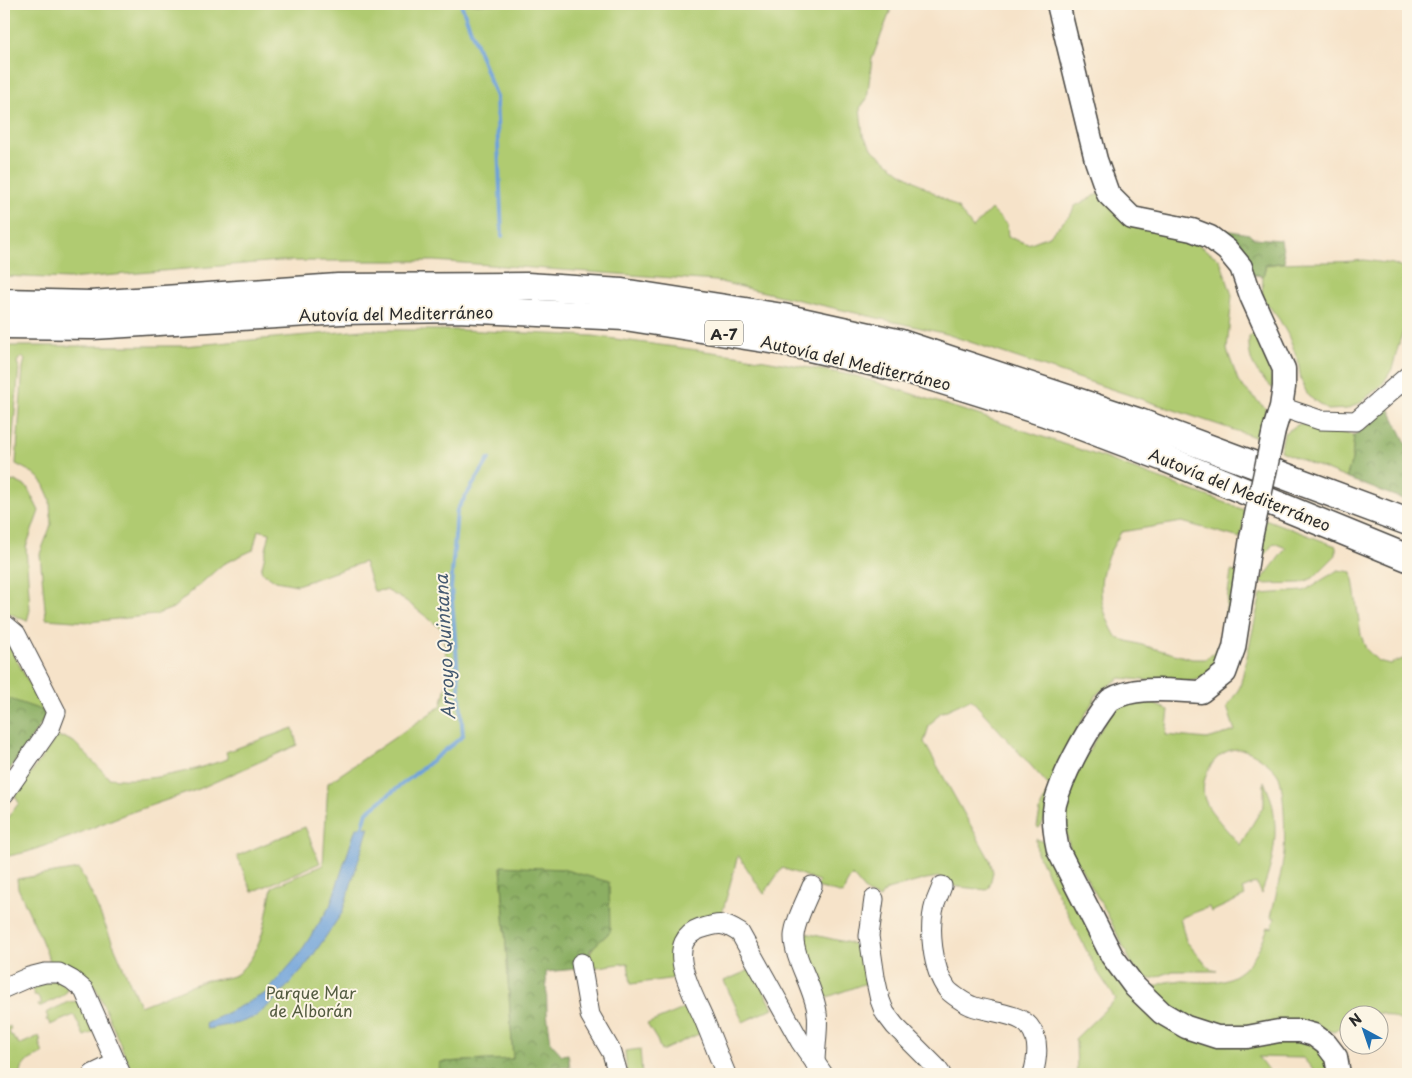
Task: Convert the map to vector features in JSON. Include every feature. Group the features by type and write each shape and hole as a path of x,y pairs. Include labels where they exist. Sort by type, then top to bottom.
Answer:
{"highway":[{"name":"Autovía del Mediterráneo","path":"4,302 91,304 338,287 527,286 622,292 783,316 920,349 1137,421 1408,522"},
{"name":"Autovía del Mediterráneo","path":"4,325 93,326 341,311 457,309 625,317 784,342 914,372 1045,413 1164,458 1408,558"}],"main road":[{"path":"1058,4 1096,160 1108,194 1132,218 1192,230 1210,236 1227,250 1241,267 1250,296 1284,369 1281,407 1274,430 1251,538 1234,648 1225,673 1201,692 1151,690 1130,692 1109,701 1088,730 1064,781 1055,806 1054,833 1058,850 1112,956 1135,987 1162,1013 1186,1027 1217,1037 1247,1037 1279,1031 1300,1031 1314,1035 1326,1044 1336,1057 1339,1074"}],"street":[{"path":"1281,407 1320,420 1356,421 1408,376"},
{"path":"4,624 16,634 56,712 50,728 4,794"},
{"path":"812,886 795,928 794,938 796,950 811,988 817,1013 819,1068"},
{"path":"942,886 934,905 931,931 936,970 948,990 971,1006 1017,1018 1029,1026 1037,1042 1033,1074"},
{"path":"874,899 869,936 875,977 885,1013 894,1026 941,1074"},
{"path":"726,1074 685,979 681,957 683,946 688,937 696,931 715,924 728,925 740,934 800,1041 819,1068"},
{"path":"581,963 590,1015 612,1053 618,1074"},
{"path":"4,988 29,977 45,973 59,973 72,980 84,990 118,1069 93,1074"}],"green space":[{"path":"4,4 893,4 872,59 867,99 860,108 863,135 874,151 900,172 957,207 973,228 991,209 1007,225 1008,237 1028,244 1049,236 1071,214 1075,206 1098,194 1189,238 1220,260 1232,295 1227,350 1239,383 1265,408 1266,419 1261,439 943,333 716,281 434,261 279,261 68,279 4,276"},
{"path":"1206,227 1249,234 1253,238 1281,240 1285,262 1266,265 1263,276 1253,275"},
{"path":"1364,260 1393,264 1408,269 1408,320 1392,369 1382,385 1358,404 1347,409 1328,410 1308,396 1301,380 1298,361 1288,335 1279,319 1262,297 1263,276 1266,265"},
{"name":"Parque Mar de Alborán","path":"363,330 460,330 593,336 742,356 856,376 1099,456 1247,511 1240,538 1182,522 1121,532 1108,556 1102,574 1102,603 1108,621 1117,638 1192,659 1205,659 1214,653 1222,640 1231,571 1238,573 1232,623 1217,668 1201,679 1179,683 1120,678 1098,693 1077,729 1043,823 1039,828 1037,827 1041,806 1051,788 971,699 940,713 929,726 924,742 990,860 993,872 987,890 951,886 939,880 940,877 887,890 880,898 868,894 852,875 843,894 817,887 819,881 782,868 764,894 738,855 722,914 691,923 676,939 671,959 676,978 631,984 628,963 590,968 591,951 610,932 562,869 501,867 513,1059 442,1062 437,1074 133,1074 97,990 77,971 51,964 18,888 17,879 79,869 140,1006 206,980 223,979 236,975 249,961 260,941 272,887 323,865 328,783 441,706 449,674 442,629 406,601 386,590 374,591 364,562 297,585 276,581 261,571 270,533 258,530 253,550 223,564 173,608 155,615 89,622 46,619 40,554 51,525 50,499 42,481 33,473 16,464 25,360 22,357 17,363 19,367 11,458 4,453 4,346 185,346"},
{"path":"1257,331 1271,375 1273,389 1257,372 1251,360 1249,337"},
{"path":"1388,406 1408,447 1408,501 1346,478 1352,460 1354,435 1369,425"},
{"path":"1299,424 1354,435 1352,460 1346,478 1280,451 1284,433"},
{"path":"15,481 27,487 39,511 26,547 30,610 27,621 4,611 4,483"},
{"path":"1265,519 1336,546 1336,555 1313,578 1301,583 1263,584 1261,581 1286,548 1274,543 1258,563"},
{"path":"1338,570 1352,572 1361,635 1366,649 1378,661 1390,664 1408,657 1408,1023 1390,1016 1390,1006 1340,1006 1340,1028 1334,1032 1305,1023 1243,1029 1193,1021 1152,994 1153,987 1165,982 1210,982 1232,977 1248,965 1268,927 1272,928 1275,918 1271,917 1284,854 1282,791 1278,775 1270,766 1247,751 1237,749 1229,751 1215,760 1206,775 1203,792 1207,805 1215,817 1240,845 1264,805 1264,781 1274,811 1275,835 1272,860 1261,894 1256,883 1242,889 1245,896 1211,912 1209,907 1180,918 1186,941 1209,968 1217,971 1173,971 1151,979 1143,977 1133,966 1106,912 1071,851 1063,825 1064,812 1071,784 1109,714 1127,702 1147,696 1158,706 1169,710 1166,735 1207,739 1235,731 1227,707 1240,687 1261,594 1304,591"},
{"path":"4,639 44,711 45,718 4,778"},
{"path":"4,697 44,711 45,718 4,778"},
{"path":"293,728 297,745 199,789 123,815 27,852 4,857 4,822 19,803 15,796 57,736 74,742 109,778 140,779 184,772 228,759 226,752"},
{"path":"305,827 320,863 252,892 237,856"},
{"path":"1036,839 1045,842 1153,1015 1297,1040 1311,1045 1320,1051 1326,1060 1331,1074 1315,1074 1303,1058 1258,1057 1271,1074 1077,1074 1075,1039 1116,999 1097,971 1037,853"},
{"path":"501,866 562,869 609,882 610,932 590,950 588,962 576,969 546,972 547,1013 551,1043 562,1055 568,1054 570,1067 553,1067 552,1074 437,1074 441,1062 513,1059"},
{"path":"801,932 863,946 869,982 822,999 806,959"},
{"path":"752,969 773,1008 743,1022 724,981"},
{"path":"56,980 67,987 66,992 64,995 39,1007 38,1005 42,1003 37,995 35,996 32,989"},
{"path":"79,1001 94,1032 84,1036 74,1015 50,1025 47,1021 46,1013 68,1002"},
{"path":"688,1007 701,1033 661,1051 657,1040 647,1024"},
{"path":"10,1026 11,1036 15,1041 17,1040 19,1045 39,1036 41,1041 39,1042 43,1054 25,1063 21,1074 4,1074 4,1027 5,1029"},
{"path":"640,1049 642,1074 627,1074 625,1051"}],"water":[{"path":"369,827 342,913 307,964 274,1001 255,1017 239,1023 207,1029 205,1024 266,993 298,956 330,906 356,828"}],"waterway":[{"name":"Arroyo Quintana","path":"461,4 496,97 502,236"},
{"name":"Arroyo Quintana","path":"361,832 367,812 463,736 451,588 457,510 489,459"}]}
